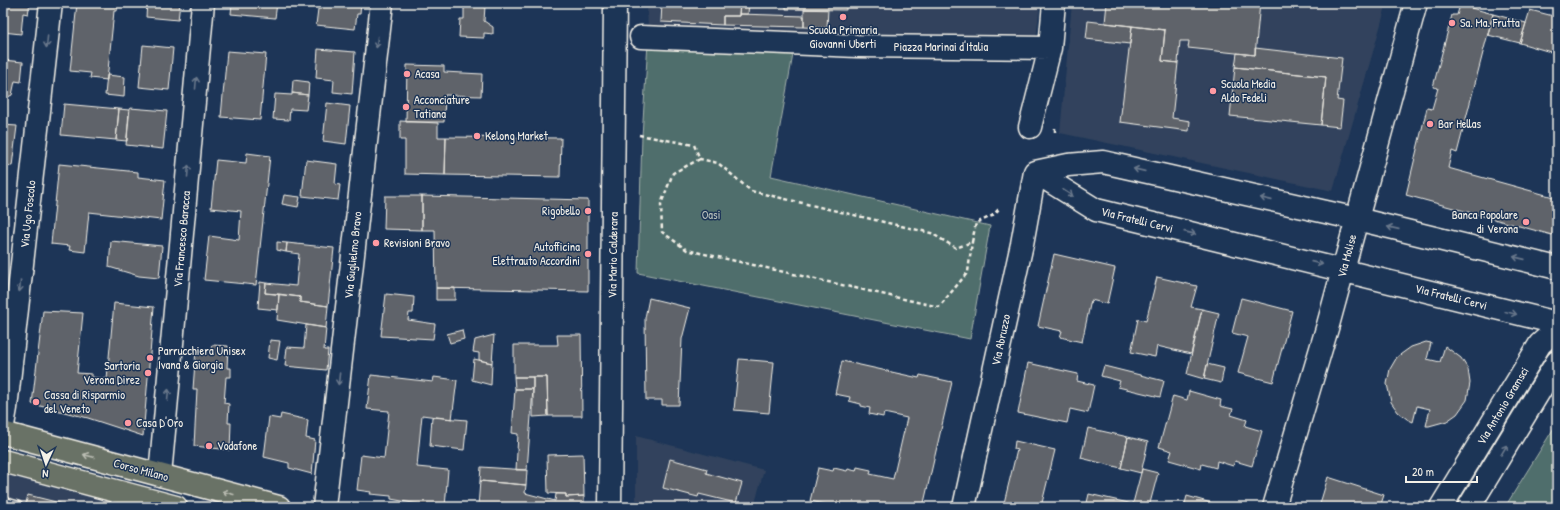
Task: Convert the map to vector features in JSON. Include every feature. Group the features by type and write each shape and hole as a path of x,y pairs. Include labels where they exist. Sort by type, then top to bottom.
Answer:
{"main road":[{"name":"Corso Milano","path":"3,433 279,507"},
{"path":"3,461 118,500 176,507"}],"street":[{"name":"Via Ugo Foscolo","path":"3,425 51,3"},
{"name":"Via Francesco Baracca","path":"160,475 203,3"},
{"name":"Via Guglielmo Bravo","path":"334,505 382,3"},
{"name":"Via Mario Calderara","path":"610,507 615,3"},
{"path":"1030,127 1050,48 1054,3"},
{"name":"Via Molise","path":"1274,507 1343,270 1416,3"},
{"name":"Piazza Marinai d'Italia","path":"641,37 857,46 1050,48"},
{"path":"1035,172 1068,165 1103,162 1357,220 1557,268"},
{"name":"Via Fratelli Cervi","path":"1035,172 1096,210 1557,323"},
{"name":"Via Abruzzo","path":"964,507 1022,244 1035,172"},
{"name":"Via Antonio Gramsci","path":"1441,507 1540,344 1557,329"},
{"name":"Via Antonio Gramsci","path":"1469,507 1557,362"}],"lane":[{"path":"3,503 17,507"}],"path":[{"path":"639,135 694,145 700,159"},
{"path":"972,242 956,248 931,233 751,191 718,163 700,159 673,173 661,204 662,232 686,250 939,307 968,272 976,223 992,216 1000,209"},
{"path":"334,505 361,507"}],"shaded area":[{"name":"Scuola Primaria Giovanni Uberti","path":"647,3 1040,3 1036,40 648,30"},
{"name":"Scuola Media Aldo Fedeli","path":"1072,3 1387,3 1333,191 1060,133"},
{"path":"636,436 764,470 754,507 636,507"},
{"path":"3,472 129,507 3,507"}],"green space":[{"name":"Oasi","path":"648,43 794,49 771,176 990,226 970,339 638,273 642,136"},
{"path":"1557,423 1557,504 1555,507 1505,507"}],"building":[{"path":"3,3 30,3 28,14 23,13 21,34 3,32"},
{"path":"77,3 118,3 117,11 114,11 107,80 90,78 91,73 70,71"},
{"path":"147,3 180,3 178,20 146,17"},
{"path":"232,3 277,3 275,18 231,14"},
{"path":"322,3 361,3 360,14 357,14 355,29 316,25 318,9 321,9"},
{"path":"662,3 740,3 739,16 723,16 723,25 661,22"},
{"path":"740,3 749,3 748,14 739,14"},
{"path":"786,3 846,3 846,10 786,9"},
{"path":"1107,3 1260,3 1255,55 1188,48 1189,41 1180,41 1178,63 1162,61 1165,30 1105,23"},
{"path":"1460,5 1493,14 1457,153 1452,151 1448,168 1557,198 1557,218 1552,235 1406,195 1427,108 1432,109 1438,88 1433,87 1452,15 1457,15"},
{"path":"464,6 485,6 484,21 493,27 493,34 484,33 484,38 459,37 460,19 464,19"},
{"path":"804,9 828,9 827,28 804,27"},
{"path":"1530,10 1557,17 1557,50 1555,49 1554,53 1520,43"},
{"path":"739,14 804,16 804,27 723,25 723,16 739,16"},
{"path":"1493,14 1526,23 1520,43 1488,35"},
{"path":"1088,21 1132,26 1130,44 1086,39"},
{"path":"1132,26 1165,30 1162,61 1178,63 1172,118 1190,121 1189,131 1120,122"},
{"path":"143,45 173,48 169,90 139,87"},
{"path":"1255,48 1342,58 1337,100 1343,101 1340,127 1321,125 1326,77 1235,67 1237,53 1255,55"},
{"path":"318,49 355,52 352,94 333,92 334,80 316,78"},
{"path":"227,51 266,54 260,120 221,117"},
{"path":"3,60 23,62 21,82 15,81 12,95 6,98 3,98"},
{"path":"407,65 444,66 444,72 482,74 481,96 445,95 444,122 406,122"},
{"path":"1235,67 1326,77 1321,125 1230,116"},
{"path":"107,75 125,77 124,97 105,95"},
{"path":"293,80 309,82 308,95 292,93"},
{"path":"292,93 308,95 306,110 290,109 289,120 273,119 275,94 292,95"},
{"path":"327,103 350,106 346,144 323,141"},
{"path":"64,104 119,109 116,140 61,135"},
{"path":"130,108 167,111 163,149 126,145"},
{"path":"119,109 129,110 127,141 116,140"},
{"path":"400,121 438,123 438,137 446,137 445,175 405,174 405,140 400,140"},
{"path":"3,125 17,126 12,166 3,165"},
{"path":"446,137 561,138 560,177 445,175"},
{"path":"247,153 270,156 256,285 204,280 209,236 239,240 241,211 211,208 216,160 246,163"},
{"path":"306,160 337,164 335,184 340,185 338,200 302,196"},
{"path":"59,164 138,172 138,177 165,180 161,220 89,212 85,252 69,250 70,246 51,244"},
{"path":"284,195 300,197 298,207 282,204"},
{"path":"385,196 422,196 422,230 384,229"},
{"path":"422,196 588,200 588,291 436,288 435,230 422,230"},
{"path":"3,215 7,215 5,229 3,229"},
{"path":"111,241 162,246 159,278 139,276 109,267"},
{"path":"277,242 287,243 286,252 277,250"},
{"path":"287,243 334,248 328,306 300,302 300,297 265,293 266,283 296,286 299,254 286,252"},
{"path":"1054,254 1115,268 1107,304 1091,300 1082,342 1060,337 1062,331 1038,326"},
{"path":"1157,277 1197,286 1191,307 1202,309 1191,354 1157,346 1155,357 1131,352 1138,319 1146,321"},
{"path":"260,282 266,283 265,293 279,294 278,310 258,308"},
{"path":"436,288 455,288 455,300 436,300"},
{"path":"279,294 300,297 300,302 328,306 326,328 277,320"},
{"path":"386,294 414,297 413,313 409,313 408,320 435,324 433,339 381,336"},
{"path":"649,298 690,308 682,339 679,405 662,405 662,400 646,400 645,318"},
{"path":"1241,298 1292,311 1273,382 1238,373 1248,337 1232,333"},
{"path":"114,303 154,307 143,436 88,418 32,404 43,311 83,313 77,373 92,374 92,377 107,379"},
{"path":"1202,309 1219,313 1204,379 1187,374"},
{"path":"306,325 326,328 324,350 328,350 326,370 285,366 287,347 304,348"},
{"path":"462,330 464,339 450,343 447,334"},
{"path":"494,335 492,363 479,360 479,353 473,352 475,340"},
{"path":"557,335 581,335 582,416 548,416 547,377 514,377 514,345 558,345"},
{"path":"270,340 280,341 277,360 268,358"},
{"path":"1426,342 1431,343 1427,359 1440,362 1445,346 1461,358 1468,369 1470,383 1467,400 1457,414 1447,421 1429,426 1426,426 1430,409 1417,406 1413,422 1407,419 1398,412 1391,402 1387,384 1390,369 1397,357 1411,347"},
{"path":"212,345 228,346 227,368 231,368 231,377 226,377 224,403 229,404 228,423 231,423 230,450 194,446 197,389 193,389 196,349 211,350"},
{"path":"474,359 492,363 491,385 472,380"},
{"path":"739,359 774,362 769,413 734,410"},
{"path":"842,361 919,378 920,375 952,382 923,507 838,507 810,501 818,468 833,471 834,468 847,471 848,469 856,471 857,467 871,470 870,474 893,479 907,418 884,413 883,417 869,414 870,408 849,401 850,397 835,394"},
{"path":"1028,363 1078,374 1077,381 1094,385 1088,413 1070,409 1067,423 1018,413"},
{"path":"1207,364 1224,368 1221,383 1204,379"},
{"path":"1104,366 1164,381 1160,397 1118,387 1120,381 1101,376"},
{"path":"371,375 433,382 434,377 457,380 452,419 422,415 419,445 417,467 448,470 445,507 418,506 418,504 391,499 391,496 370,494 371,492 357,490 361,455 384,458 389,411 367,409"},
{"path":"514,377 533,377 533,389 515,389"},
{"path":"533,377 547,377 548,416 533,417"},
{"path":"515,389 533,389 527,470 516,470 518,434 512,433"},
{"path":"1189,391 1221,400 1220,406 1233,409 1231,415 1247,420 1245,426 1262,431 1252,466 1235,461 1233,466 1217,461 1216,468 1202,464 1201,469 1169,460 1172,451 1159,447 1173,396 1187,400"},
{"path":"281,414 308,420 306,438 315,440 312,474 289,468 289,463 264,457 269,417 280,419"},
{"path":"432,417 467,420 464,450 430,446"},
{"path":"1088,428 1128,437 1121,468 1081,458"},
{"path":"1128,437 1148,442 1141,473 1121,468"},
{"path":"1015,441 1055,450 1041,507 1003,507 1017,450 1014,449"},
{"path":"583,454 584,496 566,497 566,494 548,493 547,455"},
{"path":"670,459 707,469 706,473 742,483 736,503 699,494 698,497 663,488"},
{"path":"481,467 527,470 526,485 480,481"},
{"path":"1142,469 1158,473 1149,507 1132,507"},
{"path":"1328,477 1384,495 1380,507 1319,507"},
{"path":"480,481 526,485 525,493 555,501 556,494 566,494 566,497 584,496 584,507 478,507"},
{"path":"1089,494 1133,504 1132,507 1086,507"},
{"path":"28,495 76,507 25,507"},
{"path":"1187,496 1225,507 1184,507"}],"place":[{"name":"Scuola Primaria Giovanni Uberti","path":"843,17"},
{"name":"Sa. Ma. Frutta","path":"1452,23"},
{"name":"Acasa","path":"407,74"},
{"name":"Scuola Media Aldo Fedeli","path":"1213,91"},
{"name":"Acconciature Tatiana","path":"406,107"},
{"name":"Bar Hellas","path":"1430,124"},
{"name":"Kelong Market","path":"477,136"},
{"name":"Rigobello","path":"588,211"},
{"name":"Banca Popolare di Verona","path":"1526,222"},
{"name":"Revisioni Bravo","path":"376,243"},
{"name":"Autofficina Elettrauto Accordini","path":"588,254"},
{"name":"Parrucchiera Unisex Ivana & Giorgia","path":"150,358"},
{"name":"Sartoria Verona Direz","path":"148,373"},
{"name":"Cassa di Risparmio del Veneto","path":"36,402"},
{"name":"Casa D'Oro","path":"128,423"},
{"name":"Vodafone","path":"209,446"}]}
